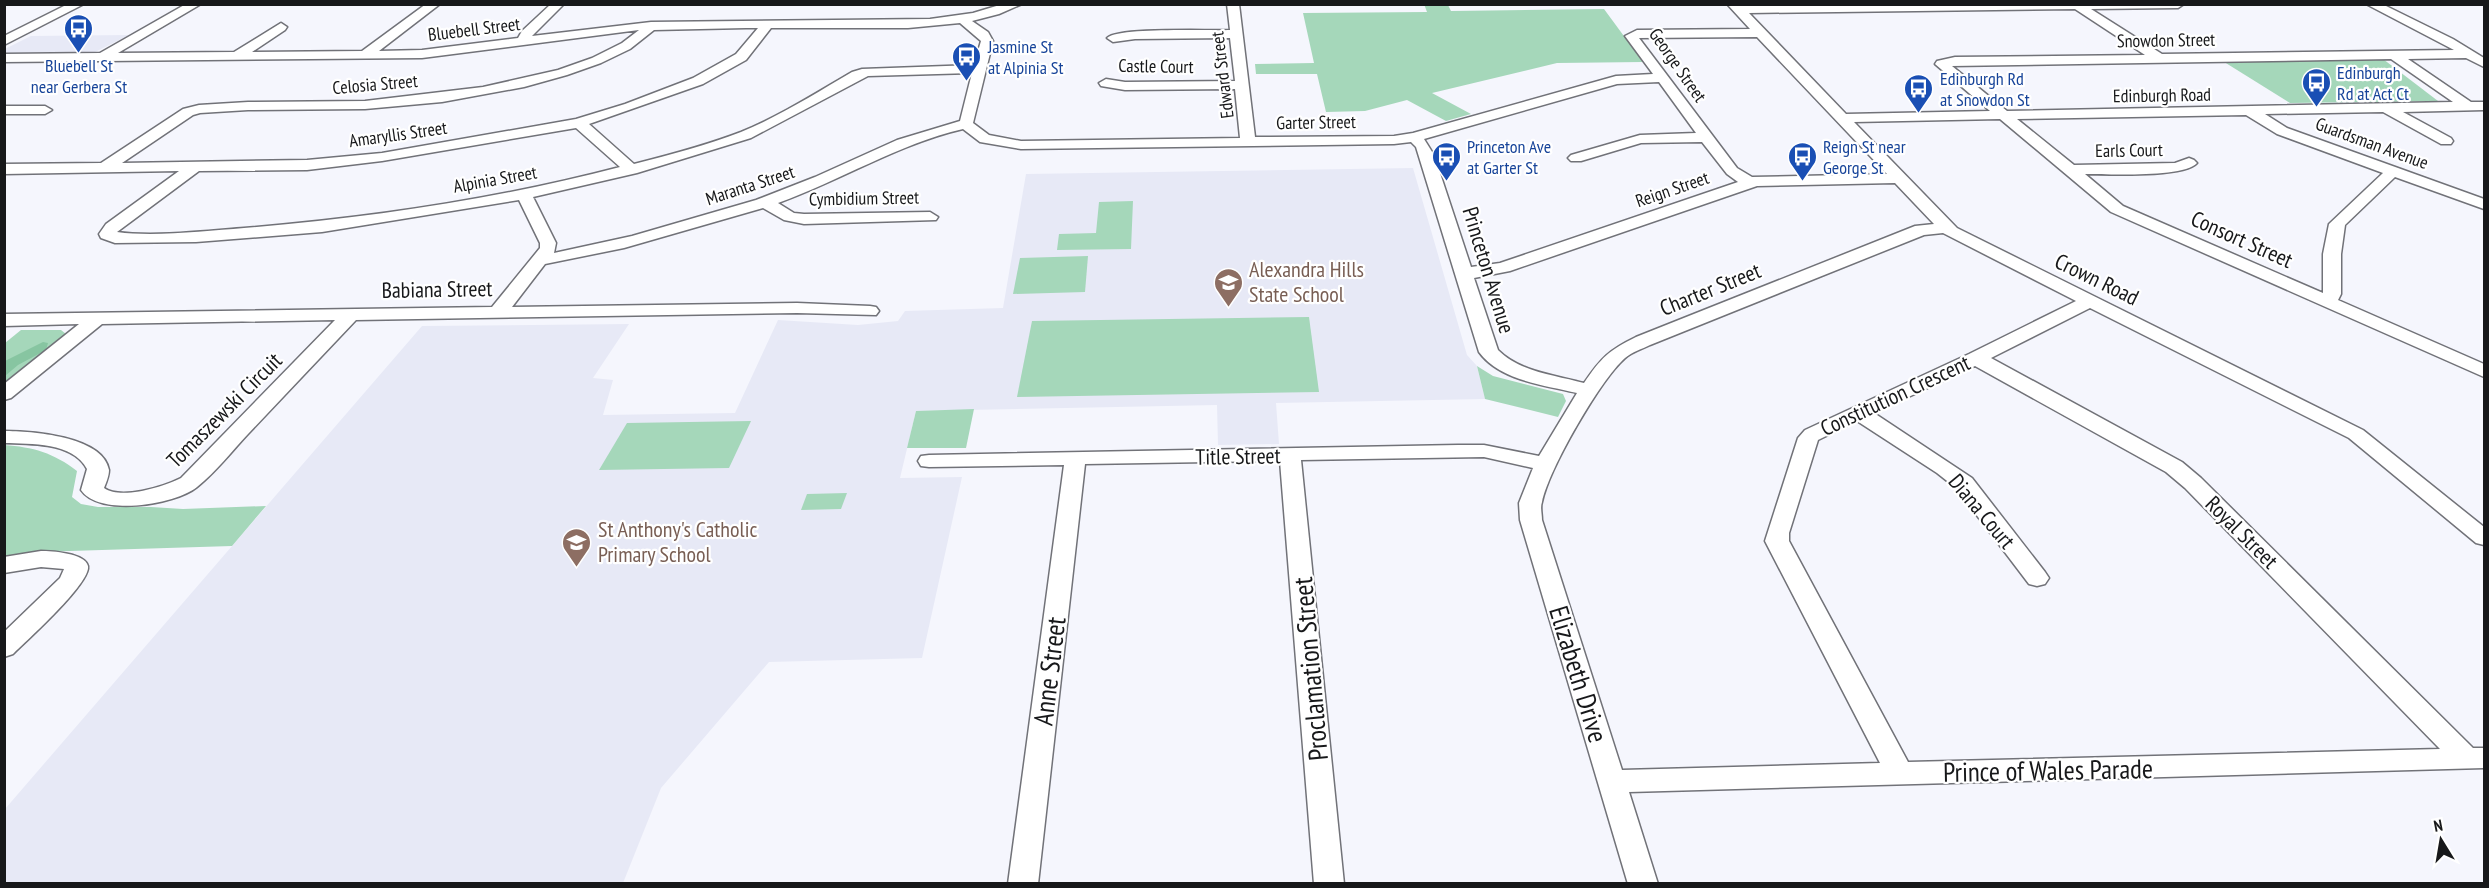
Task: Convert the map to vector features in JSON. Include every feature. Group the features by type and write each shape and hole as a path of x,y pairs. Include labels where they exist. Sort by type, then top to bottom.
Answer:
{"street":[{"path":"4,41 78,4"},
{"path":"102,57 195,4"},
{"path":"366,54 434,4"},
{"path":"524,40 526,34 558,4"},
{"name":"Edward Street","path":"1233,4 1248,142"},
{"path":"1736,7 2178,4"},
{"path":"2372,4 2484,63"},
{"name":"Bluebell Street","path":"4,58 461,51 524,40 651,26 902,25 962,19 1007,6"},
{"path":"2079,6 2159,58"},
{"name":"Crown Road","path":"1736,7 1945,228 1961,239 2356,434 2484,538"},
{"path":"962,19 986,38 987,44 966,124"},
{"name":"Amaryllis Street","path":"4,169 307,165 382,157 488,141 579,123 670,93 741,57 767,25"},
{"name":"Celosia Street","path":"104,168 188,112 199,109 362,105 493,88 547,76 593,61 625,47 651,26"},
{"path":"238,55 281,27"},
{"name":"George Street","path":"1750,183 1734,174 1631,36 1637,34 1760,33"},
{"path":"1113,38 1135,35 1235,34"},
{"name":"Snowdon Street","path":"2002,116 1942,64 1955,61 2470,54"},
{"path":"2394,55 2467,106"},
{"name":"Alpinia Street","path":"195,167 112,226 107,234 115,238 264,233 385,218 524,194 632,170 746,135 774,122 857,75 878,71 980,69"},
{"name":"Garter Street","path":"966,124 985,139 1008,144 1394,140 1414,137 1616,80 1664,78"},
{"name":"Castle Court","path":"1106,83 1125,86 1241,85"},
{"name":"Edinburgh Road","path":"1841,118 2484,106"},
{"path":"2386,108 2446,141"},
{"path":"4,110 45,110"},
{"name":"Guardsman Avenue","path":"2250,111 2282,131 2484,204"},
{"name":"Consort Street","path":"2002,116 2117,209 2484,371"},
{"path":"579,123 632,170"},
{"name":"Maranta Street","path":"539,260 638,240 766,203 918,136 966,124"},
{"name":"Princeton Avenue","path":"1414,137 1422,145 1427,155 1490,352 1503,365 1589,390"},
{"path":"1576,158 1640,139 1707,137"},
{"name":"Earls Court","path":"2069,170 2178,168 2188,163"},
{"path":"2328,303 2332,294 2332,254 2337,224 2394,171"},
{"name":"Reign Street","path":"1465,273 1504,267 1750,183 1771,180 1898,178"},
{"path":"498,312 548,249 548,243 524,194"},
{"name":"Cymbidium Street","path":"766,203 790,217 804,219 930,217"},
{"name":"Charter Street","path":"1545,464 1589,390 1620,352 1921,230 1945,228"},
{"name":"Constitution Crescent","path":"1899,772 1777,541 1808,438 1812,434 1976,358 2089,302"},
{"name":"Babiana Street","path":"4,320 797,308 870,310"},
{"name":"Tomaszewski Circuit","path":"4,437 51,440 70,446 88,456 97,467 98,473 92,490 97,495 108,498 149,497 176,490 189,483 352,314"},
{"path":"4,393 97,319"},
{"name":"Royal Street","path":"1976,358 2174,467 2476,759"},
{"name":"Diana Court","path":"1858,412 1965,483 2037,578"},
{"name":"Title Street","path":"929,461 1475,451 1545,464"},
{"name":"Proclamation Street","path":"1290,455 1329,884"},
{"name":"Anne Street","path":"1023,884 1075,459"},
{"name":"Elizabeth Drive","path":"1545,464 1530,503 1531,520 1643,884"},
{"path":"4,565 52,559 68,561 76,566 75,575 68,584 4,648"},
{"name":"Prince of Wales Parade","path":"1612,781 2476,759"}],"shaded area":[{"path":"129,35 95,52 5,53 5,49 31,36"},
{"name":"St Anthony's Catholic Primary School","path":"1413,168 1467,355 1477,366 1485,399 1276,403 1279,444 1218,445 1217,405 916,411 900,478 962,477 922,658 769,662 661,788 623,883 5,884 5,809 422,326 629,324 593,378 613,380 603,415 735,413 778,320 858,325 898,321 905,311 1003,308 1026,174"}],"green space":[{"path":"1424,4 1448,5 1451,11 1604,9 1643,62 1557,63 1432,93 1471,114 1446,121 1407,100 1365,111 1326,112 1317,74 1256,74 1255,64 1314,63 1303,13 1427,12"},
{"path":"2383,59 2438,101 2290,103 2221,60"},
{"path":"1133,201 1131,249 1057,250 1059,234 1096,233 1099,202"},
{"path":"1088,256 1085,292 1013,294 1020,258"},
{"path":"1309,317 1319,392 1017,397 1032,321"},
{"path":"21,330 61,330 66,334 5,384 5,343"},
{"path":"43,342 48,343 46,350 18,365 5,376 5,361"},
{"path":"1477,366 1493,376 1563,394 1566,401 1558,417 1485,399"},
{"path":"974,409 966,448 907,448 916,411"},
{"path":"751,421 729,468 599,470 627,423"},
{"path":"4,445 43,452 77,471 72,497 81,504 98,507 183,509 266,506 232,546 37,552 5,556"},
{"path":"847,493 841,509 801,510 807,494"}],"place":[{"name":"Bluebell St near Gerbera St","path":"79,54"},
{"name":"Jasmine St at Alpinia St","path":"967,82"},
{"name":"Edinburgh Rd at Act Ct","path":"2316,108"},
{"name":"Edinburgh Rd at Snowdon St","path":"1919,114"},
{"name":"Princeton Ave at Garter St","path":"1446,182"},
{"name":"Reign St near George St","path":"1802,182"},
{"name":"Alexandra Hills State School","path":"1228,308"},
{"name":"St Anthony's Catholic Primary School","path":"577,568"}]}
